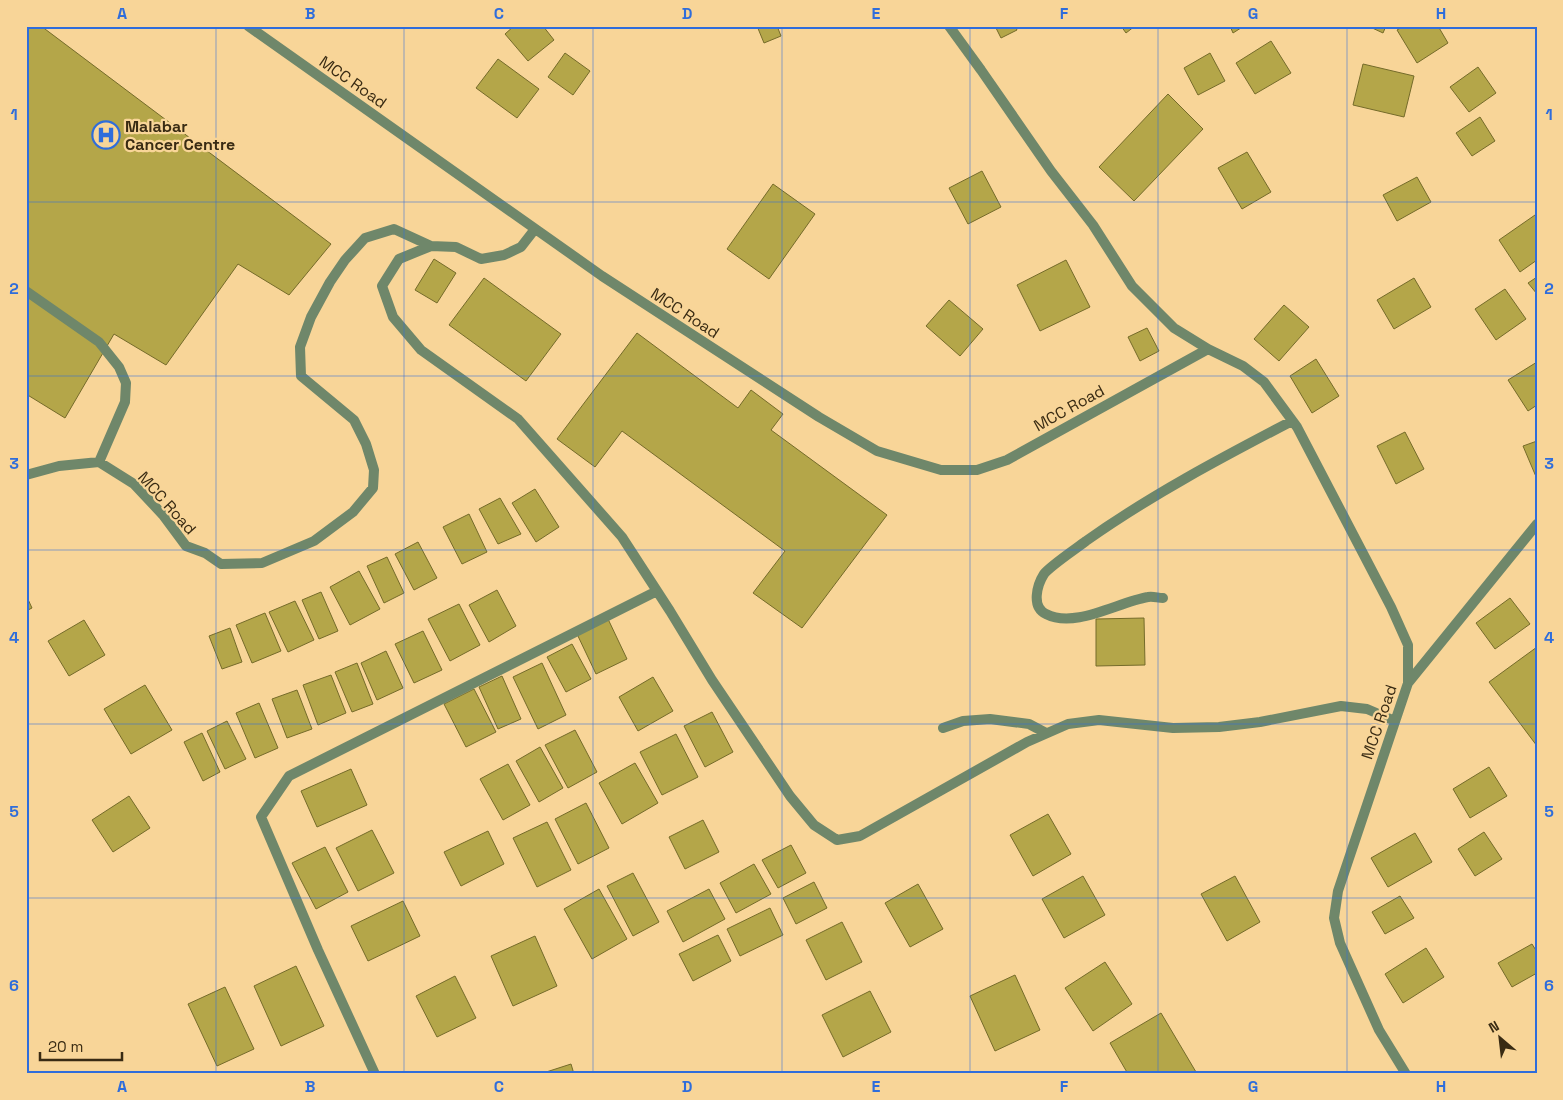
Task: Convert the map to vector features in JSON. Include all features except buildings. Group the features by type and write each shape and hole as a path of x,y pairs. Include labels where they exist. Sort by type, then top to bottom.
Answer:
{"street":[{"name":"MCC Road","path":"248,26 602,276 819,417 878,451 941,470 977,470 1007,460 1208,349 1243,366 1264,382 1292,421 1319,470 1391,607 1408,645 1408,683 1338,891 1334,918 1340,943 1379,1030 1406,1074"},
{"path":"948,26 1051,171 1093,225 1132,286 1174,328 1208,349"},
{"name":"MCC Road","path":"99,462 134,484 163,515 186,546 205,553 221,564 262,563 314,541 353,512 373,488 374,470 366,444 354,420 301,376 300,347 311,317 340,267 365,238 394,229 432,246"},
{"path":"535,229 521,247 504,255 481,259 456,247 432,246 399,259 382,286 393,317 421,350 518,419 622,537 712,680 790,796 814,825 837,840 860,836 1046,733 1068,724 1099,720 1173,728 1218,727 1260,722 1341,706 1367,709 1395,722"},
{"path":"26,291 99,342 118,367 126,383 126,402 99,462 59,466 26,475"},
{"path":"1163,598 1150,597 1080,617 1054,618 1043,613 1036,602 1037,590 1045,573 1105,528 1167,488 1292,421"},
{"path":"1408,683 1537,524"},
{"path":"375,1074 318,950 261,817 288,776 657,591"},
{"path":"942,728 963,720 990,719 1028,724 1046,733"}],"place":[{"name":"Malabar Cancer Centre","path":"106,135"}]}
